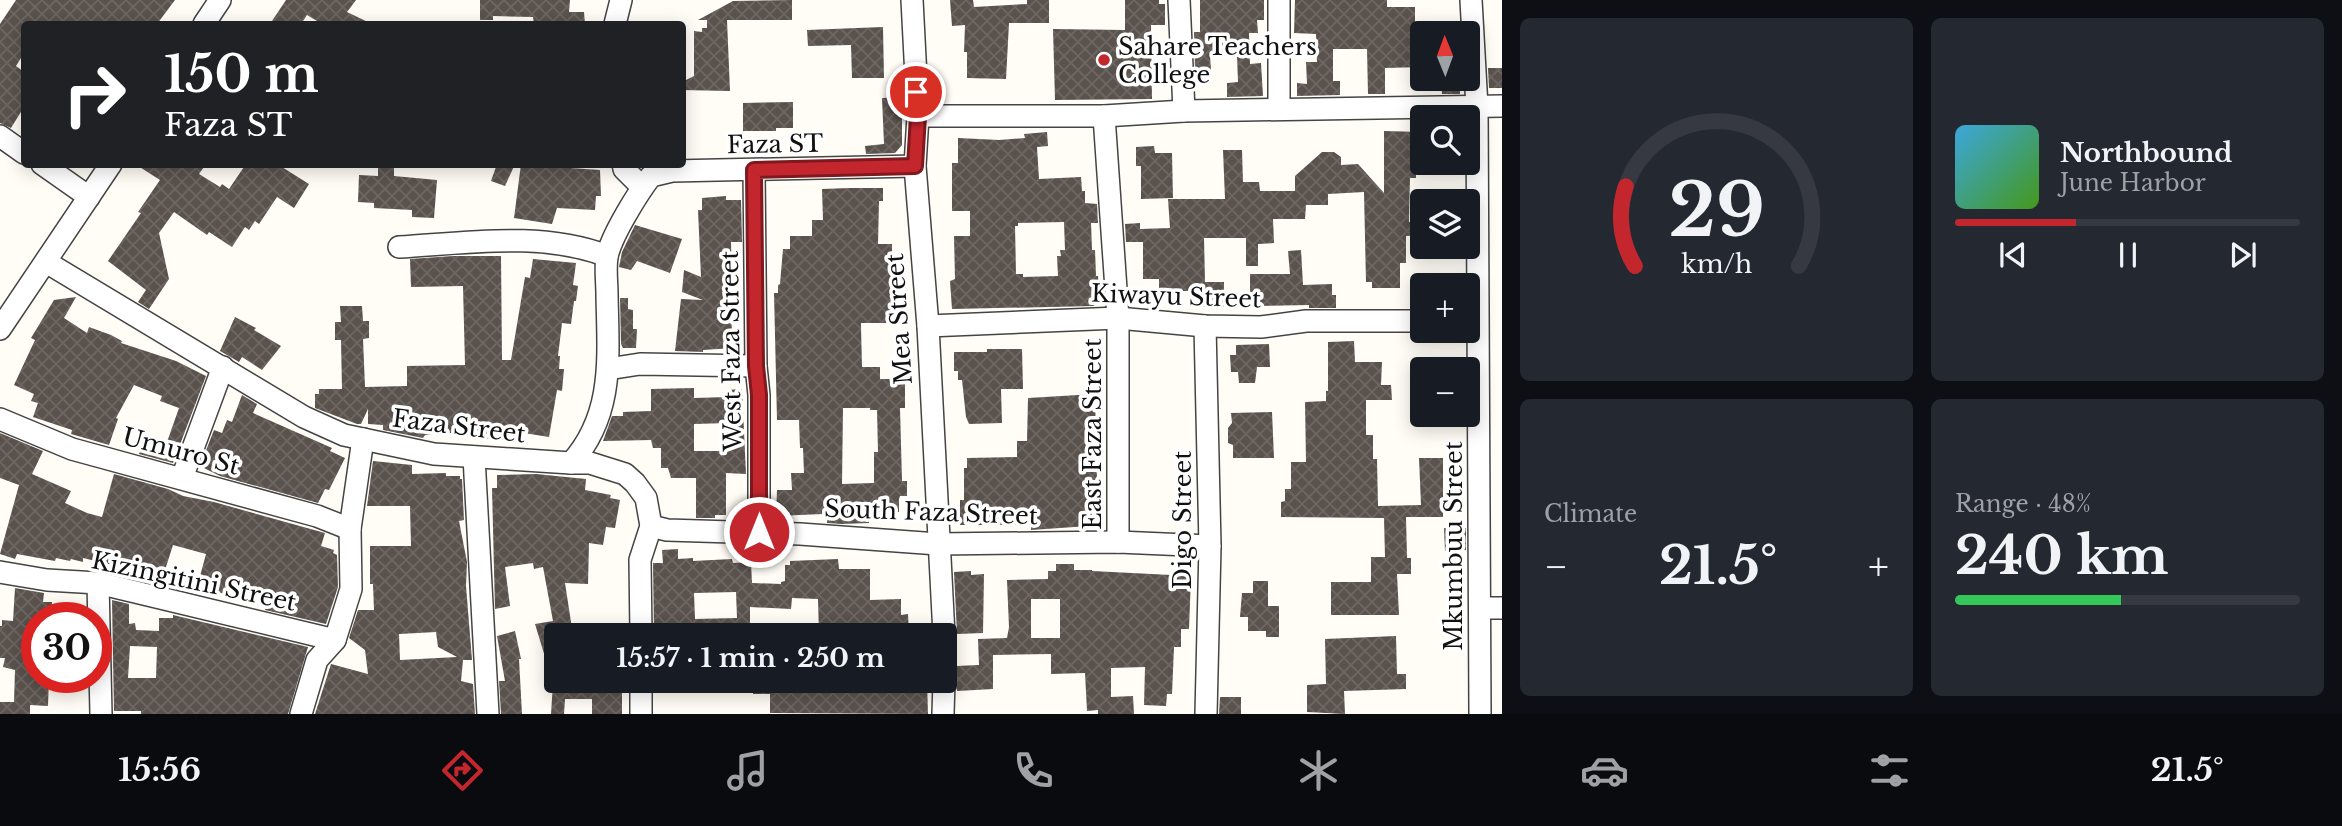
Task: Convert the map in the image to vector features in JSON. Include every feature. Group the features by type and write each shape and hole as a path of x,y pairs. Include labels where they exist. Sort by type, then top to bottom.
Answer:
{"street":[{"path":"206,21 220,0"},
{"path":"616,21 621,0"},
{"name":"Mea Street","path":"912,0 918,116 915,166 928,326 943,623"},
{"path":"1179,0 1184,111"},
{"path":"1279,0 1279,109"},
{"name":"Mkumbuu Street","path":"1471,0 1477,105"},
{"path":"1480,107 1502,106"},
{"path":"918,116 1104,116 1184,111 1410,108"},
{"name":"East Faza Street","path":"1104,116 1118,318 1118,542"},
{"path":"0,136 21,151"},
{"name":"Faza ST","path":"642,187 650,176 672,172 915,166"},
{"path":"48,168 89,197"},
{"path":"0,329 108,168"},
{"path":"571,463 584,449 595,428 606,394 607,256 642,187 624,168"},
{"name":"West Faza Street","path":"754,170 759,532"},
{"name":"Mkumbuu Street","path":"1475,273 1476,175"},
{"path":"399,247 515,240 576,246 607,256"},
{"name":"Faza Street","path":"46,262 304,417 344,435 434,454 590,463 625,474 635,483 646,498 651,526"},
{"name":"Kiwayu Street","path":"928,326 1118,318 1205,326 1261,327 1306,321 1410,321"},
{"name":"Digo Street","path":"1205,326 1210,546 1206,714"},
{"name":"Mkumbuu Street","path":"1474,343 1480,714"},
{"path":"608,369 640,364 756,366"},
{"path":"182,478 223,367"},
{"name":"Umuro St","path":"0,419 72,449 317,516 350,529"},
{"path":"301,714 317,660 335,640 351,589 350,529 363,439"},
{"path":"474,457 488,714"},
{"path":"641,623 640,560 651,526"},
{"name":"South Faza Street","path":"651,526 667,530 759,532 938,544 1118,542 1210,546"},
{"name":"Kizingitini Street","path":"0,572 47,580 98,583 335,640"},
{"path":"98,583 101,714"},
{"path":"1480,608 1502,608"},
{"path":"641,693 641,714"},
{"path":"943,693 943,714"}],"building":[{"path":"16,0 175,0 159,21 21,21 21,58 16,66 21,70 21,112 11,128 0,123 0,24"},
{"path":"286,0 356,0 347,12 366,21 317,21 307,15 303,21 272,21"},
{"path":"480,0 570,0 569,12 584,12 585,21 534,21 533,17 493,16 493,20 480,20"},
{"path":"792,0 792,20 727,20 730,91 686,90 686,80 694,76 694,31 702,32 702,28 707,28 707,20 698,20 733,1"},
{"path":"950,0 973,0 974,7 1049,0 1049,23 1009,23 1006,79 967,78 965,25 952,26"},
{"path":"1125,0 1159,0 1159,4 1165,4 1165,25 1151,25 1152,99 1055,100 1053,29 1125,30"},
{"path":"1200,0 1264,0 1264,20 1257,20 1258,33 1249,33 1250,64 1261,63 1263,96 1227,97 1227,83 1238,82 1237,56 1210,56 1211,70 1195,71 1194,32 1200,32"},
{"path":"1295,0 1387,0 1387,7 1415,7 1415,21 1410,21 1410,67 1385,68 1385,94 1368,94 1367,49 1333,49 1333,81 1340,81 1340,95 1297,96 1297,83 1307,84 1306,62 1317,62 1316,34 1294,33"},
{"path":"883,27 884,78 852,78 851,45 808,46 807,30"},
{"path":"1488,68 1502,68 1502,88 1489,88"},
{"path":"1442,91 1460,91 1460,94 1442,94"},
{"path":"902,97 902,145 895,153 866,154 865,146 884,144 882,98"},
{"path":"793,102 793,128 743,131 743,103"},
{"path":"1384,131 1410,132 1410,175 1416,175 1416,178 1410,178 1410,236 1406,236 1406,263 1400,263 1400,288 1372,288 1372,282 1366,282 1364,192 1328,194 1328,205 1306,205 1305,219 1273,219 1274,243 1258,244 1258,266 1246,266 1246,238 1204,238 1205,282 1224,282 1224,307 1189,307 1189,291 1159,291 1159,279 1143,279 1143,242 1126,242 1125,224 1140,223 1140,229 1170,228 1168,199 1225,199 1223,150 1242,150 1243,182 1259,182 1260,191 1295,191 1295,176 1322,152 1334,152 1341,157 1341,165 1358,164 1384,193"},
{"path":"1047,132 1048,146 1037,147 1039,179 1081,177 1085,203 1097,204 1098,223 1091,223 1099,296 1094,296 1094,306 952,309 950,281 955,279 954,236 970,236 970,211 952,211 952,163 958,163 958,138 999,140 1025,138 1024,134","holes":["1064,222 1065,250 1060,250 1061,256 1057,256 1058,276 1023,277 1023,274 1016,274 1015,226 1018,226 1018,223"]},
{"path":"1154,146 1155,153 1172,153 1173,198 1141,199 1141,166 1136,166 1136,147"},
{"path":"141,168 203,168 199,174 220,187 222,184 229,189 243,168 283,168 309,184 294,208 277,197 259,224 255,221 249,230 245,227 232,247 209,232 207,235 174,212 159,233 169,279 149,309 138,302 146,290 108,261 160,180"},
{"path":"378,168 394,168 394,176 437,180 434,218 412,217 412,210 374,208 374,203 358,202 359,175 378,176"},
{"path":"496,168 513,168 505,186 491,181"},
{"path":"520,168 600,170 601,196 596,196 595,210 557,208 552,224 514,218"},
{"path":"883,188 883,201 879,201 878,244 892,244 892,259 905,260 905,276 897,276 896,323 861,323 862,367 880,367 880,379 905,379 905,408 900,408 902,481 907,481 907,496 900,496 899,512 869,512 869,523 827,523 828,515 823,514 776,516 777,490 792,490 791,473 804,473 799,420 777,420 774,293 778,293 783,249 790,249 790,236 812,236 812,220 823,220 822,189","holes":["843,408 877,410 878,452 874,452 874,483 842,484"]},
{"path":"726,196 726,200 741,200 742,242 731,242 732,279 729,279 733,348 703,352 675,351 681,299 703,300 682,292 684,270 701,277 698,210 702,210 702,198"},
{"path":"635,225 682,239 670,273 637,261 631,270 619,267 622,252"},
{"path":"1301,250 1303,285 1332,284 1332,295 1336,295 1336,308 1309,308 1309,305 1250,306 1250,274 1290,274 1288,251"},
{"path":"501,256 502,360 511,360 525,277 530,278 533,259 576,263 573,285 578,286 576,301 571,324 562,323 558,356 559,369 564,369 562,391 557,390 549,437 499,429 499,439 485,439 485,433 442,433 425,435 423,438 383,430 383,425 368,424 368,409 361,424 357,424 315,408 315,394 319,394 319,389 342,389 341,340 335,340 335,322 341,322 340,306 362,306 363,321 369,321 369,338 363,339 365,387 407,386 407,366 465,365 463,286 411,287 410,259"},
{"path":"76,297 64,318 87,333 89,327 111,335 122,341 121,343 176,361 206,376 173,463 139,454 146,435 167,442 179,408 160,401 162,396 134,385 116,418 118,419 109,445 71,434 72,430 33,417 38,403 31,401 34,394 14,385 35,340 31,338 54,300"},
{"path":"620,298 628,298 628,309 633,310 633,329 637,329 636,348 623,348 621,344"},
{"path":"235,317 281,346 262,370 242,357 239,362 220,351"},
{"path":"1354,341 1355,362 1382,362 1381,385 1391,385 1392,400 1366,400 1366,435 1373,435 1373,459 1377,459 1378,506 1421,505 1419,458 1443,458 1443,517 1406,517 1407,558 1411,558 1411,574 1397,574 1399,615 1331,615 1331,582 1371,582 1371,557 1385,557 1384,518 1281,517 1281,502 1285,501 1285,489 1291,489 1291,462 1306,462 1305,402 1326,401 1328,342"},
{"path":"1269,344 1270,367 1257,367 1255,383 1239,383 1238,372 1231,372 1230,355 1236,355 1236,345"},
{"path":"987,349 1022,349 1023,389 1001,389 1002,423 969,424 962,380 958,380 958,371 954,371 954,352 987,352"},
{"path":"694,388 694,398 727,397 727,390 742,389 746,474 726,473 726,515 696,518 696,478 671,478 668,468 661,468 661,448 653,448 651,440 603,441 612,416 623,416 623,412 651,411 651,389","holes":["728,423 728,451 694,451 694,424"]},
{"path":"1095,394 1097,483 1091,483 1092,517 1089,517 1089,526 1031,530 1031,525 960,525 960,500 964,500 964,468 967,468 967,458 1017,457 1017,441 1027,441 1028,398"},
{"path":"242,395 257,404 253,413 332,448 330,451 345,458 329,490 325,489 318,503 220,476 200,466 214,430 222,433 227,420 232,422"},
{"path":"1272,412 1274,458 1233,458 1233,445 1228,443 1231,413"},
{"path":"0,433 43,451 32,474 71,491 65,503 87,513 102,517 114,474 168,489 183,496 325,533 321,546 334,550 333,553 337,555 338,587 326,624 265,610 268,599 239,581 232,596 218,592 217,597 196,591 206,554 173,545 165,570 141,563 139,568 130,566 129,569 83,558 83,562 56,558 55,561 17,554 15,559 0,554 19,485 0,478"},
{"path":"373,461 412,465 412,474 446,473 446,476 460,476 462,479 464,520 459,521 467,562 466,586 472,660 463,660 461,681 473,684 475,714 315,714 331,664 368,674 365,650 349,638 358,610 374,610 373,584 370,584 370,546 411,546 410,506 367,506","holes":["436,632 438,647 457,657 400,660 399,634"]},
{"path":"536,474 586,479 585,490 611,495 610,498 620,500 615,528 606,527 603,545 589,543 588,584 565,583 571,623 544,623 544,654 535,624 553,621 543,567 534,569 533,563 505,567 510,606 495,609 492,488 497,488 497,475"},
{"path":"1444,528 1466,528 1466,550 1445,551"},
{"path":"678,549 678,559 732,559 733,563 751,562 752,583 781,584 785,581 785,565 790,565 790,561 838,559 839,569 870,569 870,600 901,599 901,615 908,614 908,623 819,623 818,599 792,598 791,609 750,607 750,623 654,623 653,563 663,563 662,550","holes":["736,592 737,618 695,619 694,593"]},
{"path":"1056,564 1074,564 1074,570 1191,576 1189,629 1181,629 1181,647 1174,647 1172,694 1167,694 1166,706 1144,705 1145,667 1111,668 1111,697 1133,696 1134,714 1098,714 1098,710 1087,711 1085,673 1051,674 1051,654 993,655 993,689 957,691 957,666 979,665 978,639 1007,638 1007,580 1048,579 1048,571 1056,571","holes":["1031,599 1060,599 1060,638 1031,638"]},
{"path":"971,571 971,575 984,574 983,633 957,634 954,572"},
{"path":"1253,581 1268,581 1268,606 1279,606 1279,637 1266,637 1266,631 1248,631 1248,617 1240,617 1242,593 1253,593"},
{"path":"15,588 44,593 43,602 21,602 21,693 48,693 48,706 30,705 30,714 0,714 0,702 14,702 15,670 3,667 5,658 0,658 2,620 13,621"},
{"path":"112,600 129,604 129,624 135,623 136,630 159,631 159,618 173,618 173,615 308,647 288,714 141,714 141,711 114,711","holes":["130,646 157,647 156,678 128,678"]},
{"path":"515,631 521,659 522,714 501,714 499,681 505,681 497,636"},
{"path":"1396,636 1397,674 1406,674 1406,689 1344,691 1345,714 1307,712 1307,685 1326,684 1325,639"},
{"path":"552,693 622,693 622,714 592,714 592,699 565,699 564,714 551,714"},
{"path":"927,693 928,714 770,713 770,694 753,694"},
{"path":"1220,697 1241,697 1241,714 1219,714"}],"place":[{"name":"Sahare Teachers College","path":"1104,60"}],"route":[{"path":"759,532 754,170 915,166 918,116 916,92"}]}
